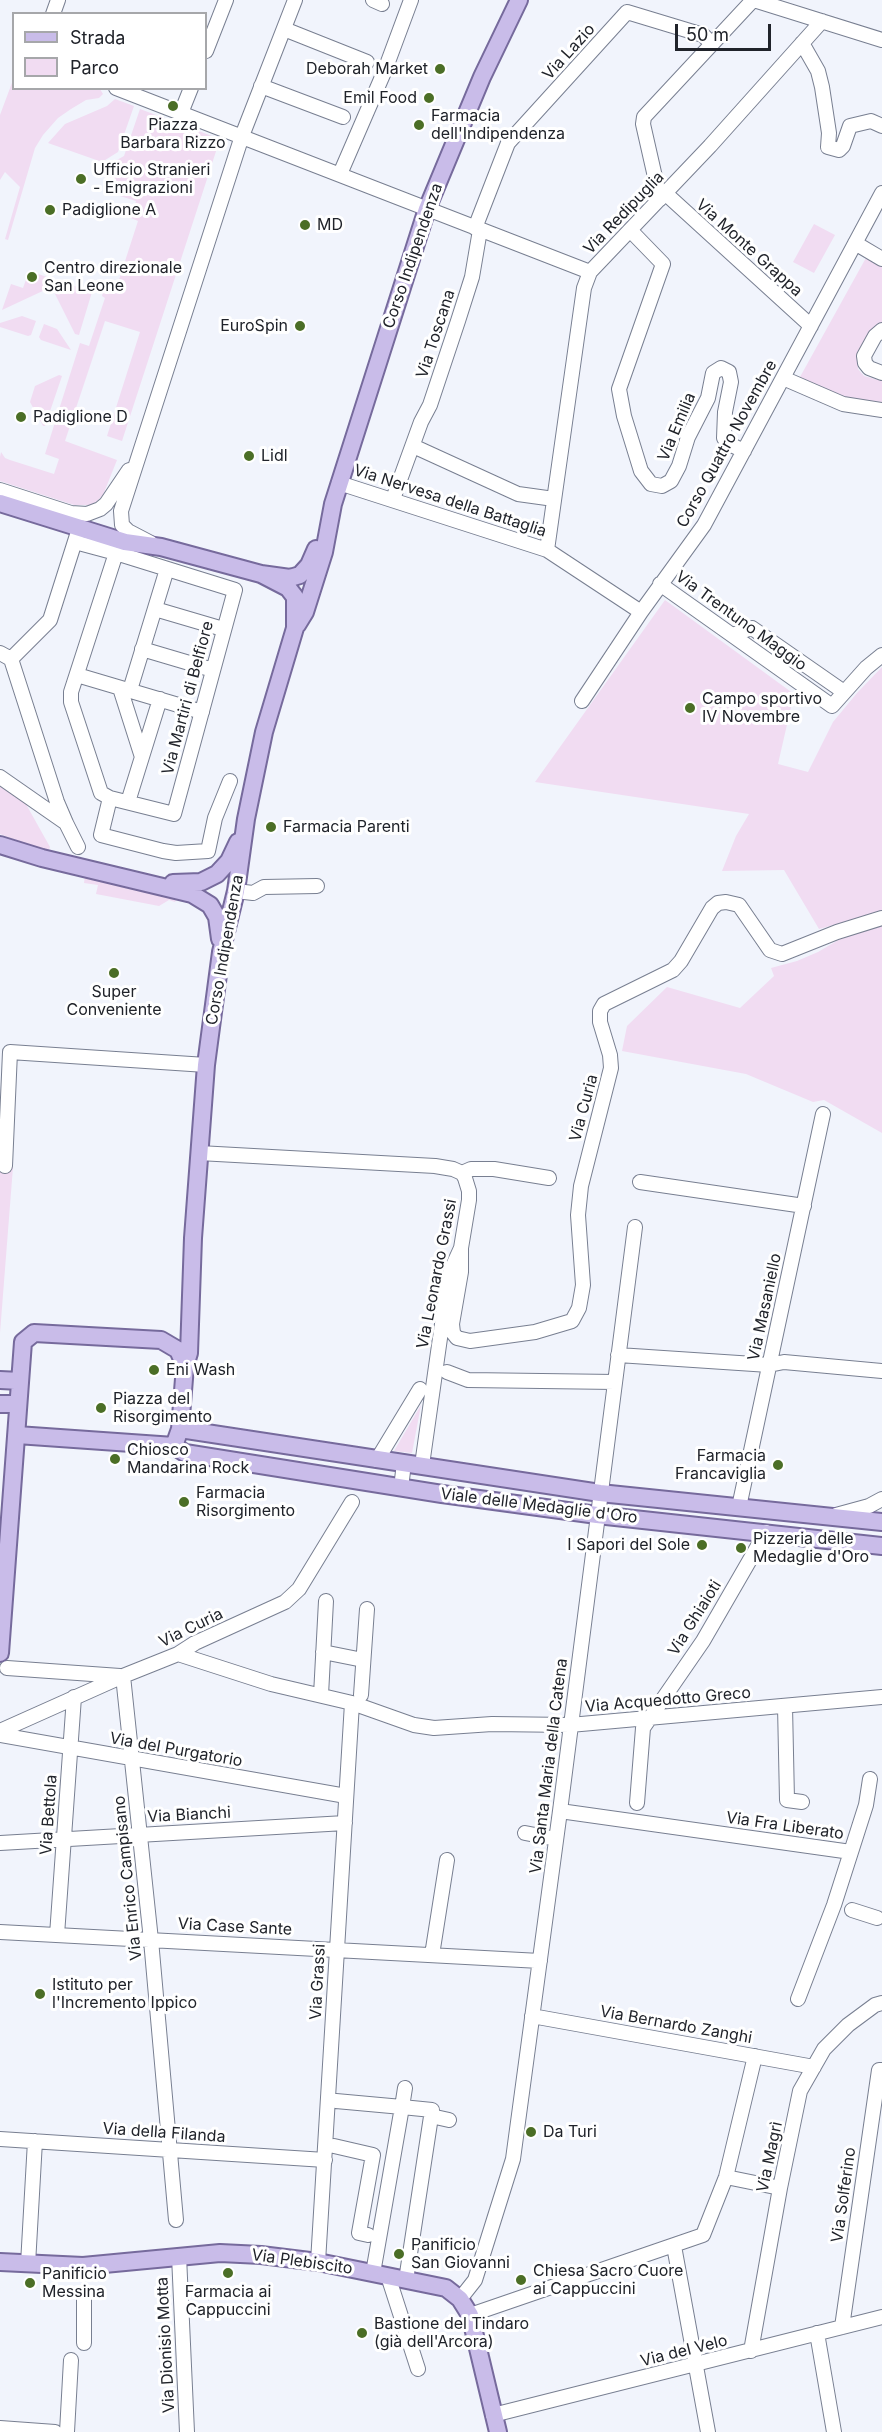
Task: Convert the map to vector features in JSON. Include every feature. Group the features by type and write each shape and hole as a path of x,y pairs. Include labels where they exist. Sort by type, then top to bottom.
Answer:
{"main road":[{"name":"Corso Indipendenza","path":"328,520 428,209 482,76 519,0"},
{"path":"0,503 77,535 161,547 261,574 290,578 304,572 328,520"},
{"path":"295,628 305,612 324,552 328,520"},
{"path":"261,574 288,588 295,597 295,628"},
{"name":"Corso Indipendenza","path":"174,1446 180,1429 185,1366 189,1353 192,1324 189,1313 206,1065 221,952 236,891 246,819 264,732 295,628"},
{"path":"145,882 194,883 217,874 229,861 246,819"},
{"path":"2,845 52,861 192,894 210,905 217,917 221,952"},
{"path":"161,1340 180,1328 189,1313"},
{"path":"0,1653 23,1342 34,1333 161,1340 178,1350 185,1366"},
{"path":"0,1380 20,1381"},
{"path":"0,1404 18,1404"},
{"name":"Viale delle Medaglie d'Oro","path":"180,1429 600,1493 882,1522"},
{"name":"Viale delle Medaglie d'Oro","path":"17,1436 174,1446 185,1453 401,1488 597,1515 882,1546"},
{"name":"Via Plebiscito","path":"0,2262 83,2266 220,2253 261,2255 318,2262 446,2288 460,2299"},
{"path":"460,2299 470,2315 498,2432"}],"street":[{"path":"207,48 226,0"},
{"path":"161,547 128,531 122,525 120,518 139,452 242,136 295,0"},
{"path":"340,174 385,69 411,0"},
{"path":"663,196 643,124 644,117 754,0 882,40"},
{"name":"Via Lazio","path":"478,229 508,143 627,12 703,35 712,44"},
{"name":"Via Redipuglia","path":"547,550 584,288 590,272 663,196 822,21"},
{"path":"284,29 367,62"},
{"path":"802,43 818,71 829,133 828,147 839,150 843,146 850,126 871,122 882,126"},
{"path":"261,86 343,117"},
{"path":"126,90 142,93 181,113 590,272"},
{"path":"181,113 190,90"},
{"name":"Corso Quattro Novembre","path":"582,701 660,584 704,525 882,193"},
{"name":"Via Monte Grappa","path":"663,196 811,326"},
{"name":"Via Toscana","path":"393,499 430,405 472,277 478,229"},
{"name":"Via Emilia","path":"630,231 663,264 620,389 624,416 640,471 651,484 662,486 671,481 679,466 688,437 708,399 713,373 721,368 729,372 731,382 724,412 724,438 727,443 744,451"},
{"path":"855,243 882,259"},
{"path":"882,330 875,336 864,356 869,368 882,373"},
{"path":"783,378 843,404 882,410"},
{"path":"413,446 518,494 554,499"},
{"path":"0,490 71,513 87,514 100,509 112,497 139,452"},
{"name":"Via Nervesa della Battaglia","path":"339,483 547,550 641,612"},
{"path":"78,847 57,802 6,656 50,620 77,535 116,553 167,569 142,649 125,689 142,757"},
{"path":"116,553 71,692 72,707 101,793 110,798 128,802 160,699"},
{"name":"Via Martiri di Belfiore","path":"128,802 174,814 235,590 167,569"},
{"name":"Via Trentuno Maggio","path":"660,584 732,635 752,627 844,692 866,668 882,655"},
{"path":"155,609 223,629"},
{"path":"142,649 213,670"},
{"path":"77,675 201,712"},
{"path":"0,777 66,823"},
{"path":"110,798 101,836 176,853 208,851 215,818 230,781"},
{"path":"236,891 253,893 264,887 317,886"},
{"name":"Via Curia","path":"461,1248 461,1272 452,1324 454,1335 465,1341 535,1332 572,1321 579,1308 583,1279 578,1205 595,1126 611,1068 610,1055 600,1022 600,1011 604,1004 673,970 681,961 712,908 718,903 739,905 754,930 774,954 792,952 837,932 882,918"},
{"path":"5,1166 10,1052 206,1065"},
{"name":"Via Masaniello","path":"739,1507 823,1114"},
{"path":"200,1154 435,1166 462,1173 471,1169 494,1170 549,1178"},
{"name":"Via Leonardo Grassi","path":"422,1465 451,1270 461,1248 470,1191 462,1173"},
{"path":"640,1182 804,1206"},
{"name":"Via Santa Maria della Catena","path":"460,2299 475,2280 513,2159 635,1227"},
{"path":"618,1355 770,1365 783,1362 882,1371"},
{"path":"447,1372 468,1380 615,1382"},
{"path":"377,1460 420,1389"},
{"path":"401,1488 404,1463"},
{"path":"830,1517 869,1506 882,1499"},
{"name":"Via Curia","path":"0,1733 74,1697 178,1654 195,1643 273,1608 292,1596 299,1589 352,1502"},
{"name":"Via Ghiaioti","path":"648,1719 703,1641 766,1532"},
{"path":"321,1695 326,1601"},
{"name":"Via Grassi","path":"318,2262 346,1796 367,1609"},
{"path":"323,1652 363,1660"},
{"name":"Via Acquedotto Greco","path":"178,1654 271,1684 321,1695 357,1699 414,1725 434,1728 492,1724 570,1725 882,1697"},
{"path":"7,1668 123,1676"},
{"name":"Via Enrico Campisano","path":"123,1676 151,1940 176,2220"},
{"name":"Via Bettola","path":"57,1935 74,1697"},
{"path":"785,1706 787,1800 802,1802"},
{"path":"637,1803 643,1728 648,1719"},
{"name":"Via del Purgatorio","path":"0,1733 70,1749 346,1796"},
{"path":"851,1852 866,1805 870,1779"},
{"name":"Via Fra Liberato","path":"560,1811 851,1852 834,1905 798,1999"},
{"name":"Via Bianchi","path":"0,1844 345,1823"},
{"path":"525,1833 556,1839"},
{"path":"432,1954 447,1860"},
{"path":"852,1910 877,1918"},
{"name":"Via Case Sante","path":"0,1932 540,1961"},
{"name":"Via Magrì","path":"751,2351 800,2091 824,2049 848,2025 875,2005 882,2003"},
{"name":"Via Bernardo Zanghi","path":"532,2016 814,2067"},
{"path":"470,2315 703,2235 726,2177 755,2056"},
{"name":"Via Solferino","path":"842,2328 879,2070 882,2070"},
{"path":"405,2088 393,2158 381,2275 418,2369"},
{"path":"336,2102 432,2110 406,2280"},
{"path":"431,2116 449,2120"},
{"name":"Via della Filanda","path":"0,2139 325,2160"},
{"path":"28,2264 35,2141"},
{"path":"334,2146 393,2158"},
{"path":"368,2235 359,2233 373,2155"},
{"path":"726,2177 780,2188"},
{"path":"674,2246 708,2432"},
{"name":"Via Dionisio Motta","path":"179,2256 187,2432"},
{"path":"84,2299 84,2343"},
{"name":"Via del Velo","path":"494,2415 882,2317"},
{"path":"816,2333 834,2432"},
{"path":"67,2432 71,2360"},
{"path":"0,2428 55,2432"}],"green space":[{"path":"12,83 12,90 101,90 103,94 99,98 86,100 71,109 58,118 43,135 35,148 8,240 5,239 20,187 5,172 0,180 0,115"},
{"path":"115,99 134,106 118,152 102,162 48,143 65,124 107,106"},
{"path":"140,109 220,139 122,441 107,436 140,332 105,321 65,441 117,460 103,495 89,505 74,505 0,481 0,457 1,452 5,458 54,474 59,459 45,454 80,343 89,346 105,298 102,296 105,284 116,289 138,221 131,218 136,201 120,196 109,175 119,170 115,161 124,156"},
{"path":"814,224 835,235 814,273 793,262"},
{"path":"867,256 882,264 882,326 862,348 857,360 858,369 864,376 882,381 882,402 855,400 840,396 800,377"},
{"path":"29,271 50,278 47,289 2,310 11,284 23,288"},
{"path":"58,280 92,292 79,335 75,334 54,292"},
{"path":"22,316 36,321 31,335 0,327 0,323"},
{"path":"44,324 57,329 71,350 41,340 39,337"},
{"path":"59,375 62,376 45,426 43,426 30,402 35,386"},
{"path":"665,600 794,694 778,764 808,772 833,722 882,667 882,912 819,929 784,870 722,871 736,836 749,814 535,782"},
{"path":"0,783 22,797 50,847 48,852 0,834"},
{"path":"85,876 195,902 202,906 169,900 159,906 96,894 98,885 84,883"},
{"path":"882,923 882,1133 824,1100 813,1102 746,1074 622,1051 627,1026 667,987 740,1008 774,976 771,968 797,961 840,939"},
{"path":"0,1153 2,1166 13,1167 0,1333"},
{"path":"421,1405 412,1453 394,1451"}],"place":[{"name":"Deborah Market","path":"440,69"},
{"name":"Emil Food","path":"429,98"},
{"name":"Piazza Barbara Rizzo","path":"173,106"},
{"name":"Farmacia dell'Indipendenza","path":"419,125"},
{"name":"Ufficio Stranieri - Emigrazioni","path":"81,179"},
{"name":"Padiglione A","path":"50,210"},
{"name":"MD","path":"305,225"},
{"name":"Centro direzionale San Leone","path":"32,277"},
{"name":"EuroSpin","path":"300,326"},
{"name":"Padiglione D","path":"21,417"},
{"name":"Lidl","path":"249,456"},
{"name":"Campo sportivo IV Novembre","path":"690,708"},
{"name":"Farmacia Parenti","path":"271,827"},
{"name":"Super Conveniente","path":"114,973"},
{"name":"Eni Wash","path":"154,1370"},
{"name":"Piazza del Risorgimento","path":"101,1408"},
{"name":"Chiosco Mandarina Rock","path":"115,1459"},
{"name":"Farmacia Francaviglia","path":"778,1465"},
{"name":"Farmacia Risorgimento","path":"184,1502"},
{"name":"I Sapori del Sole","path":"702,1545"},
{"name":"Pizzeria delle Medaglie d'Oro","path":"741,1548"},
{"name":"Istituto per l'Incremento Ippico","path":"40,1994"},
{"name":"Da Turi","path":"531,2132"},
{"name":"Panificio San Giovanni","path":"399,2254"},
{"name":"Farmacia ai Cappuccini","path":"228,2273"},
{"name":"Chiesa Sacro Cuore ai Cappuccini","path":"521,2280"},
{"name":"Panificio Messina","path":"30,2283"},
{"name":"Bastione del Tindaro (già dell'Arcora)","path":"362,2333"}]}
